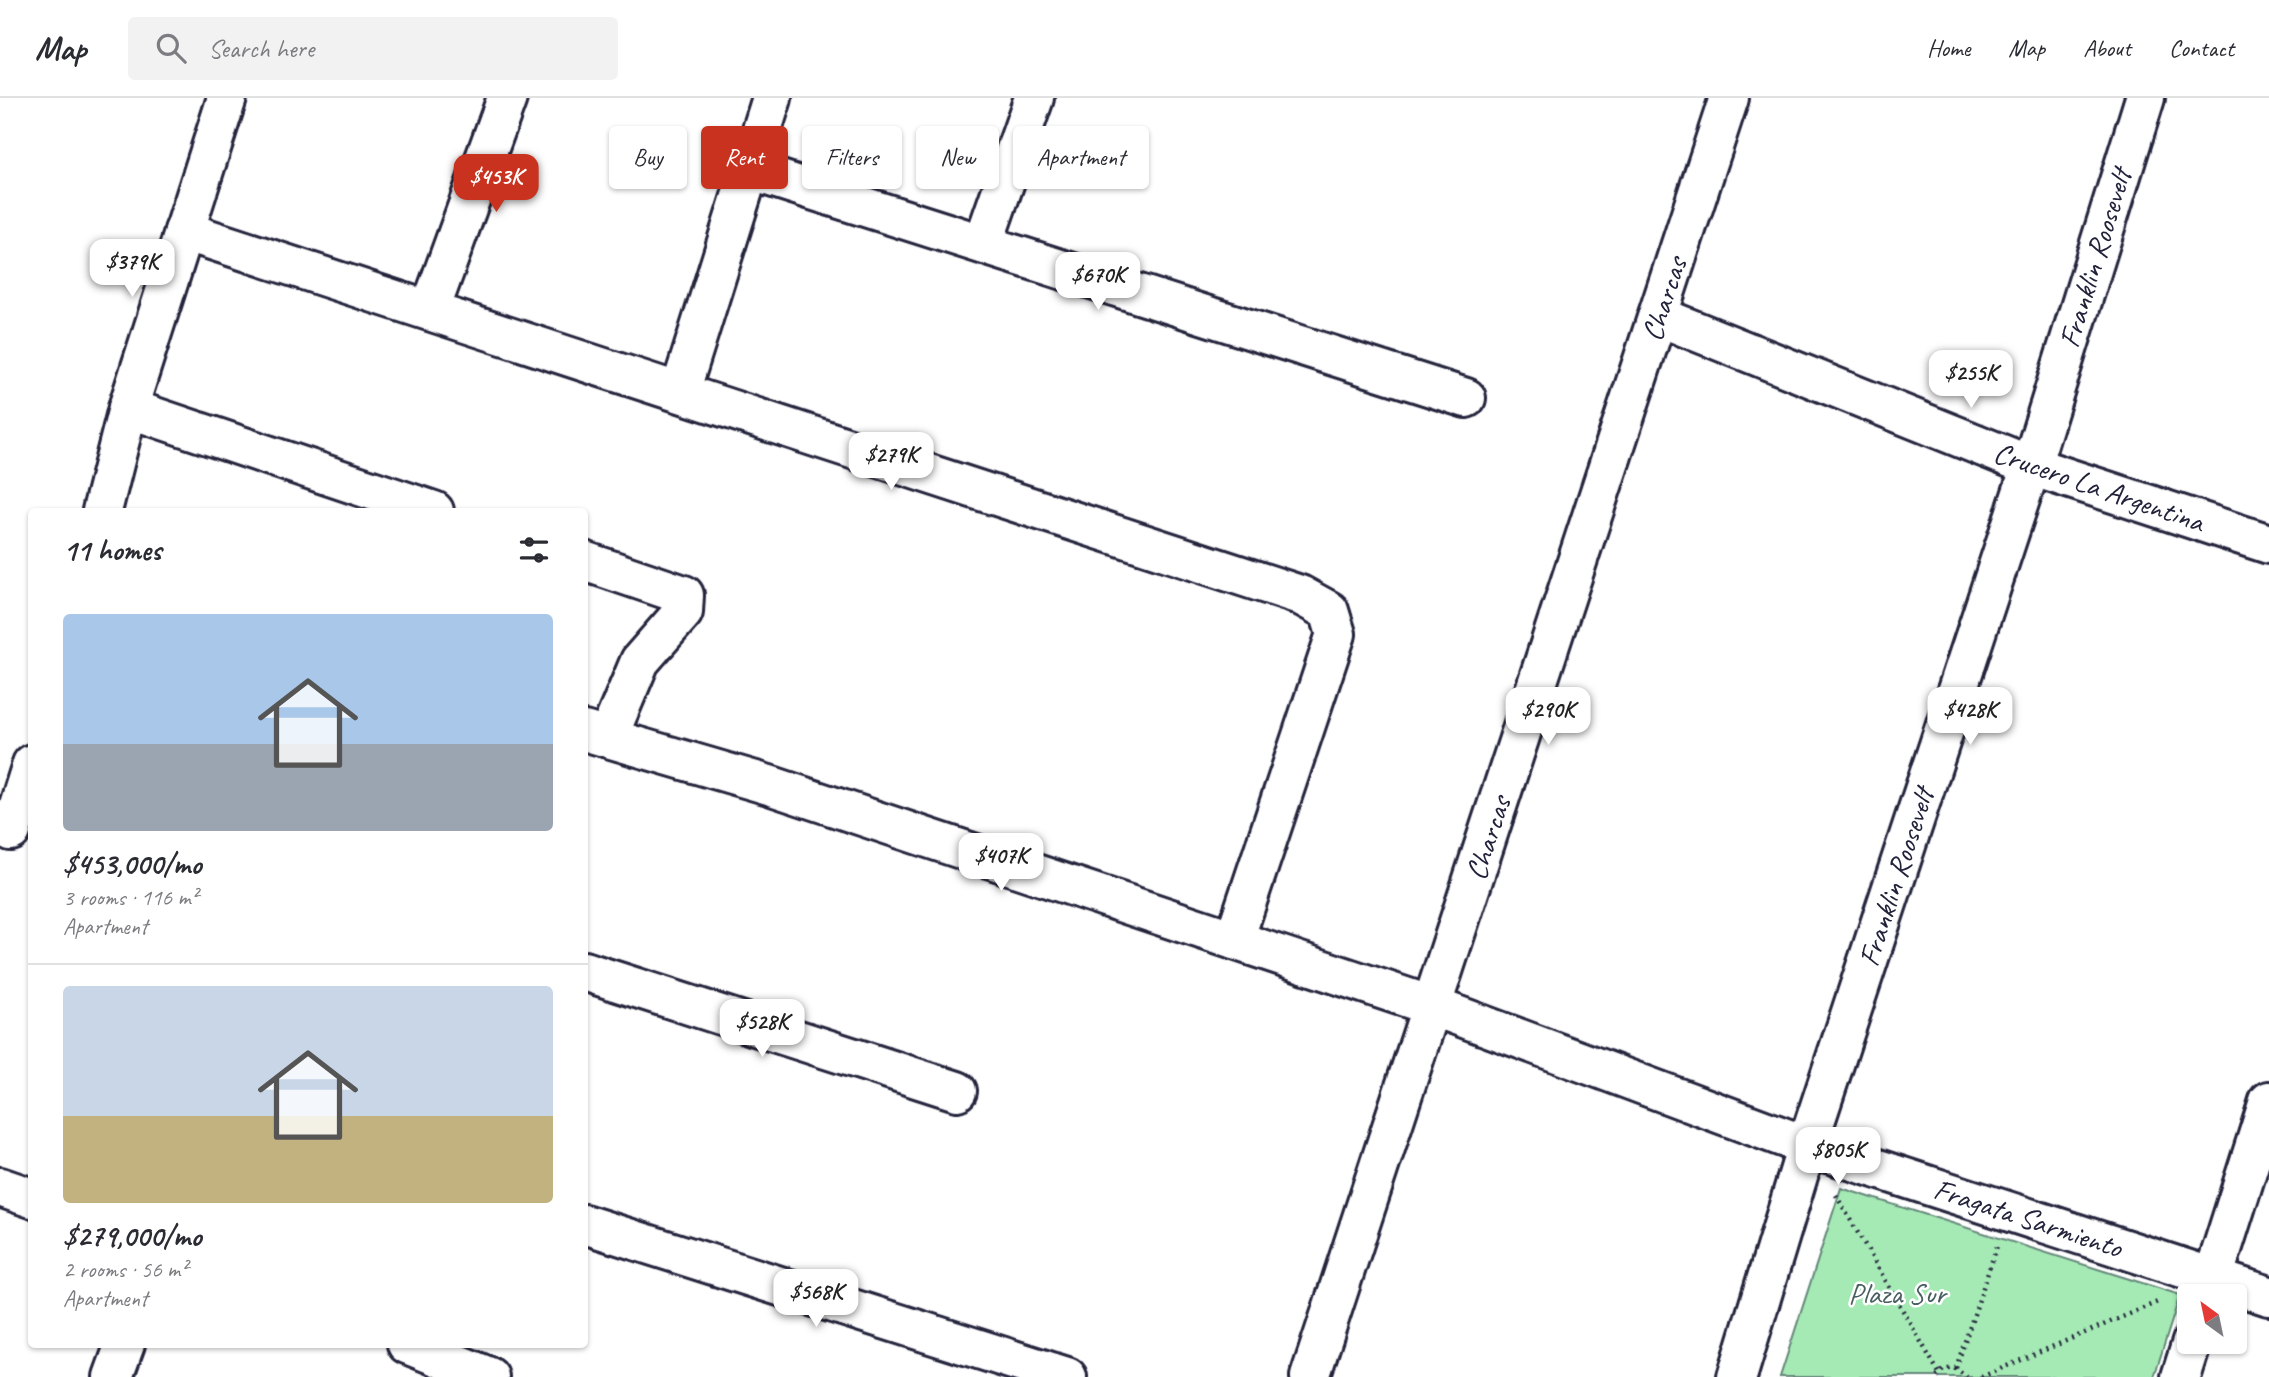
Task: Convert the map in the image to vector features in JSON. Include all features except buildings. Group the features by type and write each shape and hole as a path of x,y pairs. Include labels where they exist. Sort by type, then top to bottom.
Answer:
{"street":[{"path":"103,508 128,408 227,98"},
{"path":"429,310 507,98"},
{"path":"763,126 772,98"},
{"path":"983,244 1034,98"},
{"name":"Charcas","path":"1310,1377 1729,98"},
{"name":"Franklin Roosevelt","path":"1737,1377 1807,1146 2031,466 2145,98"},
{"path":"788,182 1466,398"},
{"path":"680,392 743,189"},
{"path":"184,232 1300,595 1329,611 1336,634 1234,940"},
{"name":"Crucero La Argentina","path":"1658,316 2031,466 2269,544"},
{"path":"128,408 425,508"},
{"path":"588,562 684,595 683,612 640,661 596,734"},
{"name":"Fragata Sarmiento","path":"596,734 769,785 1433,1006 1807,1146 2008,1212 2202,1284"},
{"path":"11,831 28,777"},
{"path":"588,972 957,1091"},
{"path":"2211,1284 2269,1101"},
{"path":"0,1187 28,1197"},
{"path":"588,1225 1066,1377"},
{"name":"Fragata Sarmiento","path":"2247,1293 2269,1296"},
{"path":"113,1377 124,1348"},
{"path":"417,1348 489,1377"},
{"path":"2180,1377 2188,1354"}],"path":[{"path":"1835,1194 1938,1375 1956,1368"},
{"path":"1956,1368 2008,1212"},
{"path":"1980,1377 2177,1300"},
{"path":"1956,1368 1967,1377"}],"green space":[{"name":"Plaza Sur","path":"1841,1188 2177,1294 2177,1304 2154,1377 1780,1377"}]}
